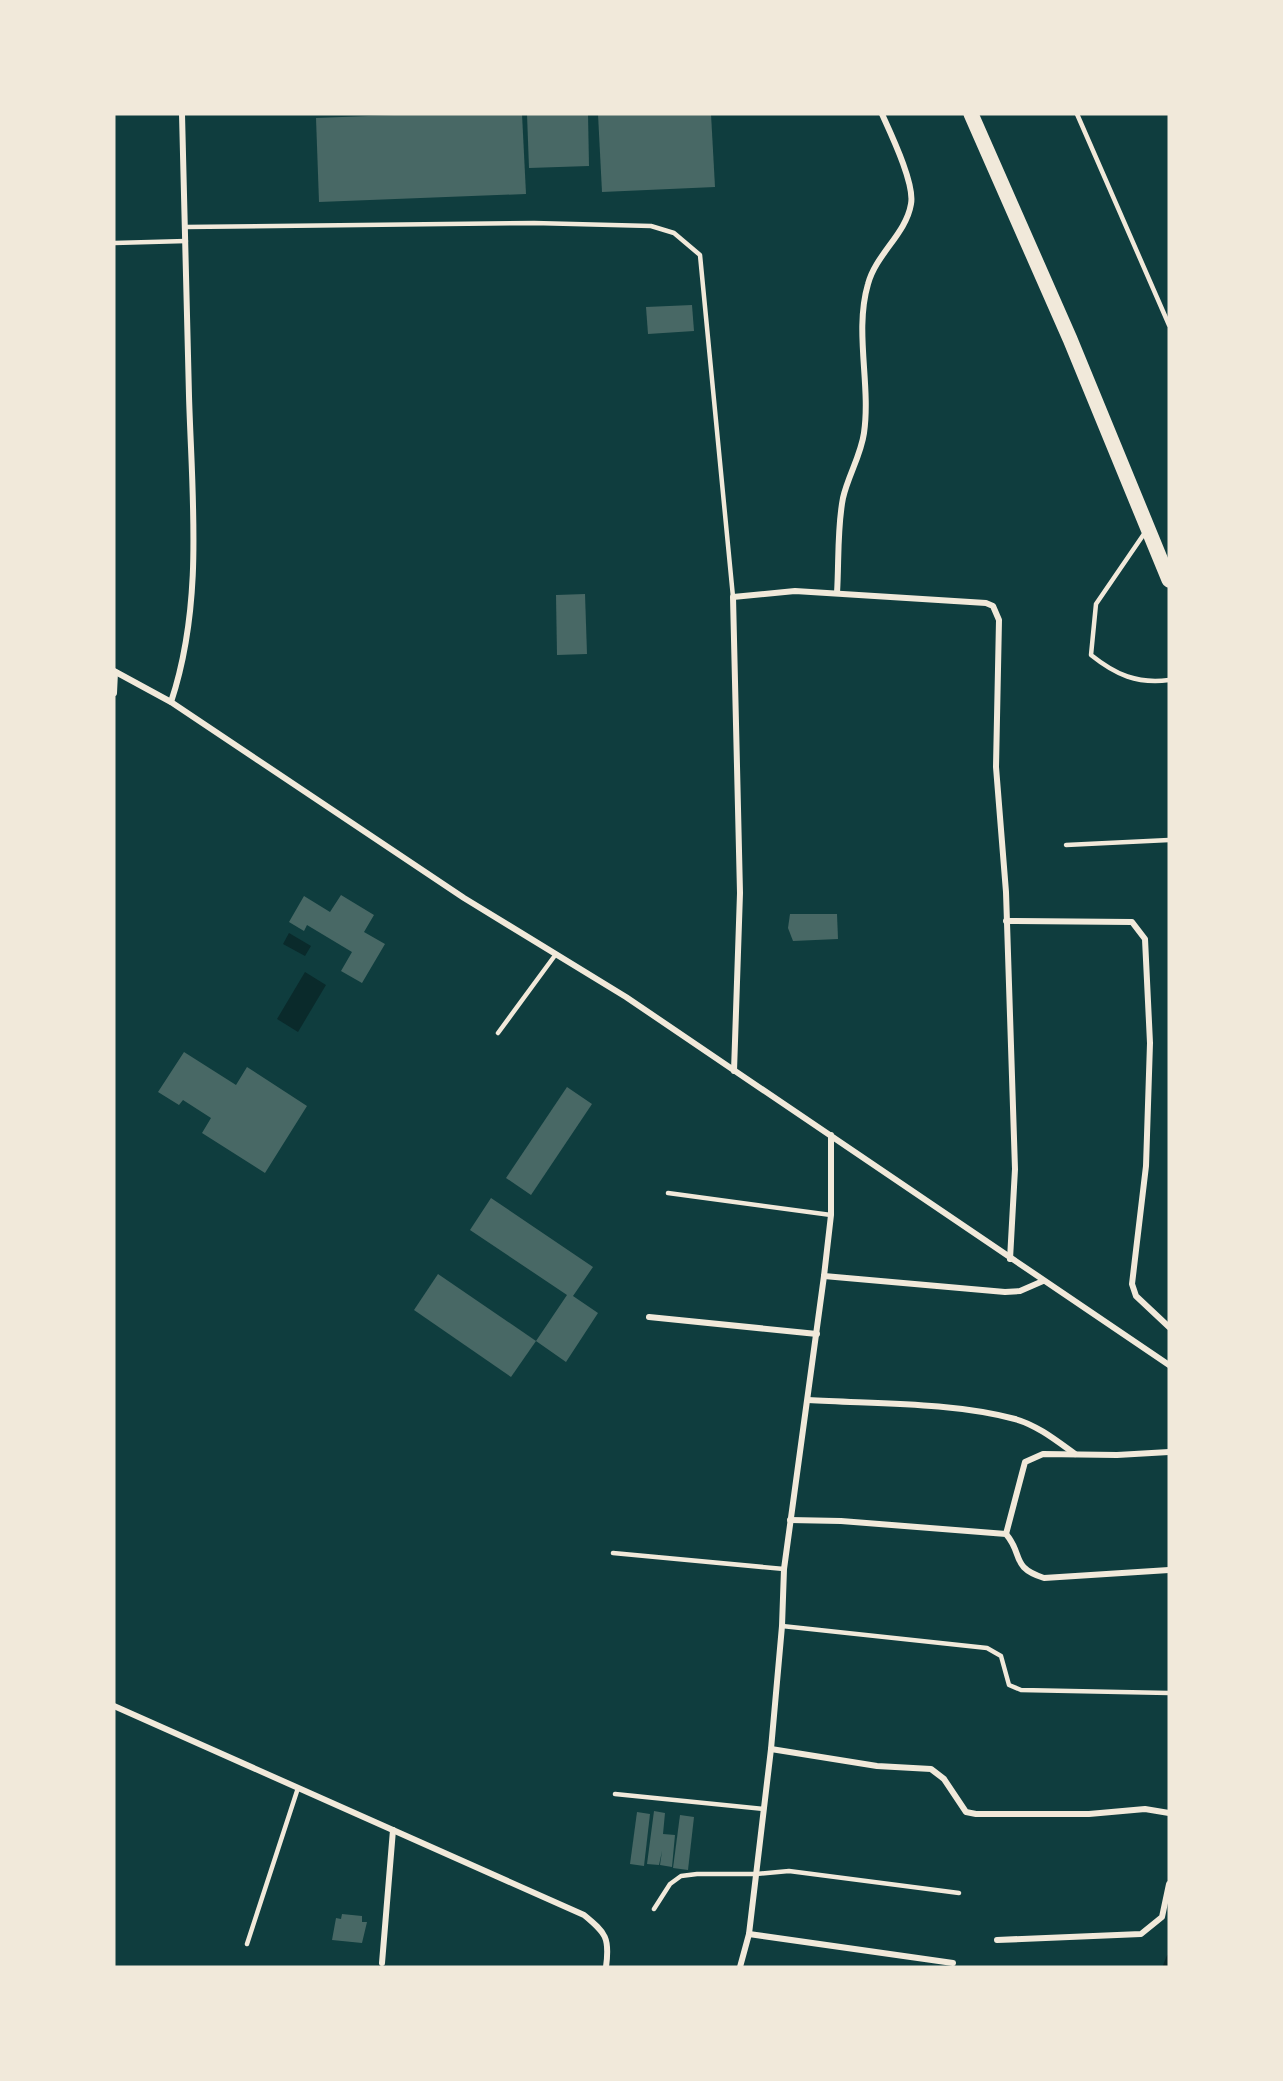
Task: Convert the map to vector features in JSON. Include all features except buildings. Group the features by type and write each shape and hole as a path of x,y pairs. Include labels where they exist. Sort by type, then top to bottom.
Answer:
{"main road":[{"path":"971,114 1070,339 1169,580"}],"street":[{"path":"171,702 183,668 192,614 193,488 182,114"},
{"path":"837,593 843,499 864,434 866,377 863,310 866,291 878,260 900,229 912,204 909,182 882,114"},
{"path":"734,1071 740,893 733,597 795,591 974,601 993,606 999,620 996,767 1006,921 1015,1169 1010,1259"},
{"path":"114,693 115,671 171,702 464,898 556,954 831,1135 1010,1259 1169,1365"},
{"path":"1006,921 1132,922 1145,939 1150,1043 1146,1166 1132,1284 1136,1296 1169,1327"},
{"path":"740,1967 749,1934 771,1749 782,1626 784,1569 831,1215 831,1135"},
{"path":"824,1276 1005,1292 1020,1291 1043,1281"},
{"path":"649,1317 817,1334"},
{"path":"808,1400 955,1409 1017,1419 1038,1429 1075,1454"},
{"path":"1006,1534 1025,1462 1043,1454 1117,1455 1169,1452"},
{"path":"790,1520 841,1521 1006,1534 1013,1541 1019,1562 1029,1573 1044,1578 1169,1570"},
{"path":"114,1706 584,1915 601,1929 609,1944 606,1967"},
{"path":"771,1749 877,1766 931,1769 944,1779 966,1812 976,1814 1089,1814 1146,1809 1169,1813"},
{"path":"382,1963 393,1830"},
{"path":"998,1940 1141,1934 1162,1917 1169,1884"},
{"path":"749,1934 952,1962"}],"lane":[{"path":"1077,114 1169,325"},
{"path":"186,227 534,223 651,226 674,233 700,255 733,597"},
{"path":"114,243 186,241"},
{"path":"1147,528 1096,604 1091,655 1113,672 1151,682 1169,680"},
{"path":"1066,845 1169,840"},
{"path":"498,1033 556,954"},
{"path":"668,1193 831,1215"},
{"path":"613,1552 784,1569"},
{"path":"782,1626 987,1648 1001,1656 1009,1685 1021,1690 1169,1693"},
{"path":"247,1944 298,1788"},
{"path":"615,1794 764,1809"},
{"path":"654,1909 663,1892 681,1876 697,1874 756,1874 789,1871 959,1893"}],"water":[{"path":"289,933 311,946 305,956 283,944"},
{"path":"305,972 326,985 298,1032 277,1019"}],"waterway":[{"path":"1165,1967 1169,1957"}]}
